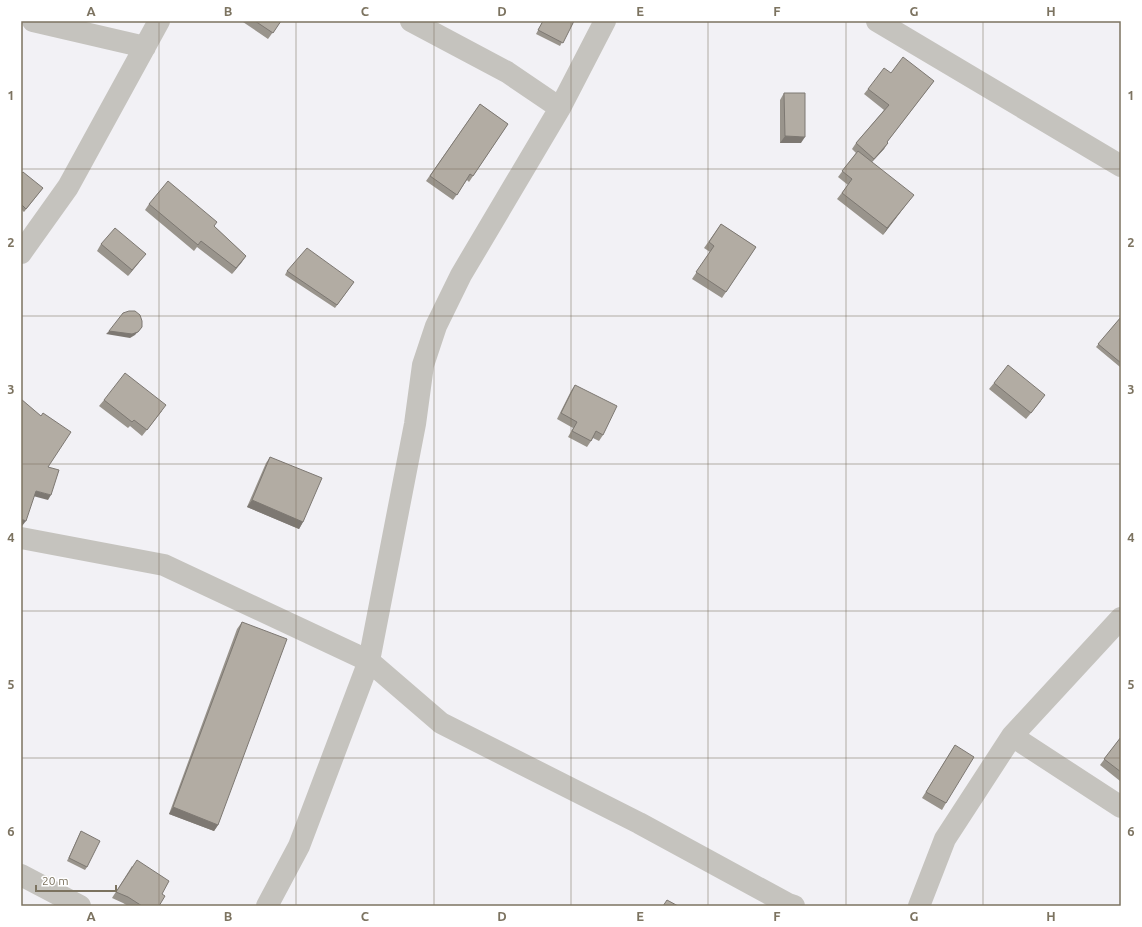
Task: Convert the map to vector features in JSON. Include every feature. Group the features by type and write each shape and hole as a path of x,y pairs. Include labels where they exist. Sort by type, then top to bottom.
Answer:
{"street":[{"path":"33,21 145,47"},
{"path":"21,253 68,187 159,21"},
{"path":"411,21 508,72 560,108"},
{"path":"267,906 299,846 370,661 415,424 423,365 436,326 462,275 560,108 605,21"},
{"path":"877,21 1121,166"},
{"path":"21,538 164,565 370,661 441,723 639,823 794,906"},
{"path":"919,906 945,839 1012,736 1121,618"},
{"path":"1012,736 1121,807"},
{"path":"21,875 80,906"}],"building":[{"path":"255,21 281,21 273,33"},
{"path":"543,21 574,21 563,43 538,30"},
{"path":"903,57 934,81 887,142 888,143 874,159 856,143 889,105 868,89 884,68 891,73"},
{"path":"784,93 805,93 805,137 785,136"},
{"path":"480,104 508,124 473,176 470,174 457,195 430,176"},
{"path":"858,151 914,195 887,228 842,193 852,179 842,171"},
{"path":"23,172 43,188 26,209 21,204 21,174"},
{"path":"168,181 217,222 214,226 246,256 236,268 201,241 198,245 149,204"},
{"path":"721,224 756,247 726,292 696,272 714,246 709,242"},
{"path":"115,228 146,254 132,270 101,244"},
{"path":"307,248 354,282 337,305 287,271"},
{"path":"135,311 140,315 142,327 138,332 132,334 109,331 123,313"},
{"path":"1121,317 1121,363 1098,344"},
{"path":"1008,365 1045,395 1031,413 994,383"},
{"path":"125,373 166,405 147,430 134,420 132,422 104,400"},
{"path":"575,385 617,406 603,435 596,431 591,441 572,431 577,422 561,413"},
{"path":"21,399 41,416 43,413 71,432 48,467 59,470 51,495 36,491 26,521 21,519"},
{"path":"270,457 322,478 303,522 252,500"},
{"path":"242,622 287,639 218,825 173,807"},
{"path":"1121,737 1121,772 1104,759"},
{"path":"955,745 974,757 946,803 926,792"},
{"path":"81,831 100,841 87,867 69,858"},
{"path":"137,860 169,881 162,894 165,896 159,906 142,906 128,897 116,892"},
{"path":"667,900 678,906 663,906"}]}
